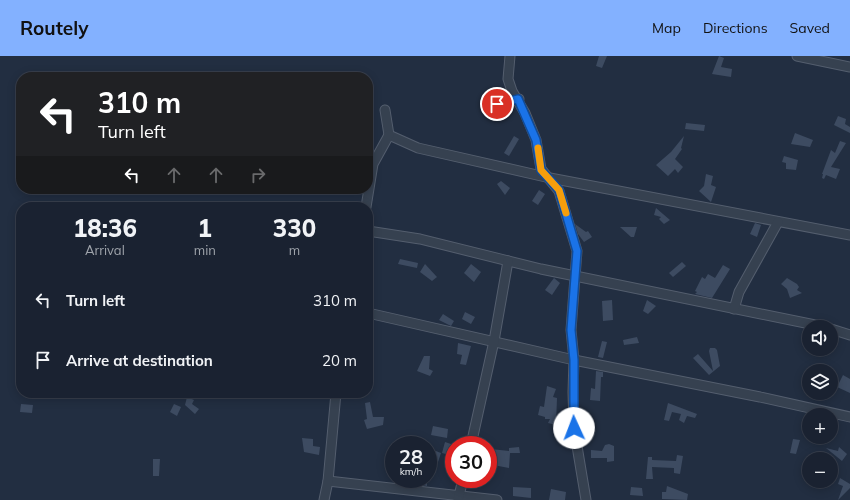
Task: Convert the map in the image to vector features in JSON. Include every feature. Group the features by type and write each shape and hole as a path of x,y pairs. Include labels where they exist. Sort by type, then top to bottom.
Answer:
{"street":[{"path":"510,56 508,79 512,91 518,99 536,140 541,170 550,178 559,190 577,251 571,330 574,360 574,428 586,500"},
{"path":"797,56 850,67"},
{"path":"487,109 488,106 518,99"},
{"path":"373,164 389,135 385,110"},
{"path":"389,135 418,148 550,178 850,235"},
{"path":"734,309 739,292 778,222"},
{"path":"373,232 420,239 576,277 802,322"},
{"path":"473,436 494,342 508,261"},
{"path":"373,314 574,360 850,417"},
{"path":"838,331 850,335"},
{"path":"324,500 328,481 336,398"},
{"path":"328,481 458,498 497,500"},
{"path":"458,498 461,488"}],"building":[{"path":"599,56 607,56 602,68 596,66"},
{"path":"719,56 724,58 721,67 732,69 731,77 712,74"},
{"path":"838,116 846,119 845,124 850,127 850,133 834,125"},
{"path":"686,123 705,125 704,131 685,129"},
{"path":"795,133 813,140 810,147 791,144"},
{"path":"514,136 519,139 509,156 504,153"},
{"path":"684,136 682,149 675,159 683,167 678,173 675,169 668,176 656,165 671,152"},
{"path":"840,141 846,143 831,167 840,169 836,179 826,175 824,179 822,178 822,174 831,150 835,153"},
{"path":"784,156 798,160 796,170 786,169 786,163 782,162"},
{"path":"706,174 713,176 711,185 716,187 711,202 699,191 704,186"},
{"path":"501,181 510,188 505,195 497,184"},
{"path":"539,190 545,194 538,205 532,201"},
{"path":"656,208 670,220 664,224 659,219 661,217 654,215"},
{"path":"755,223 761,225 757,237 750,234"},
{"path":"575,224 586,232 588,231 592,237 584,242 578,234"},
{"path":"620,227 637,227 634,237 631,237"},
{"path":"400,259 418,263 417,268 398,264"},
{"path":"682,262 686,266 673,277 669,273"},
{"path":"425,264 437,277 432,281 420,272"},
{"path":"471,264 481,272 474,282 464,273"},
{"path":"723,265 730,269 712,298 695,294 702,277 705,279 708,274 715,278"},
{"path":"554,278 560,283 552,295 545,290"},
{"path":"787,278 797,284 799,287 797,290 802,293 790,298 787,289 781,284"},
{"path":"612,300 613,320 603,321 602,301"},
{"path":"647,300 656,306 648,314 643,311"},
{"path":"465,312 475,317 471,324 462,319"},
{"path":"443,314 454,321 451,326 439,320"},
{"path":"637,337 639,343 624,345 623,340"},
{"path":"602,341 607,342 603,358 598,357"},
{"path":"458,343 471,346 466,365 460,364 462,355 457,354"},
{"path":"710,348 715,348 717,350 720,366 709,375 693,358 698,354 713,371 709,351"},
{"path":"424,356 430,356 429,369 433,371 430,376 417,371"},
{"path":"596,371 603,372 603,377 601,377 600,401 590,400 591,388 595,389"},
{"path":"843,375 850,379 850,393 838,387"},
{"path":"547,386 556,389 553,397 557,398 556,425 548,423 550,419 545,419 545,417 538,415 540,406 544,407"},
{"path":"187,398 189,398 194,400 192,404 199,409 195,414 185,405"},
{"path":"370,402 373,417 384,417 383,425 367,429 364,420 367,419 365,403"},
{"path":"668,403 697,414 695,418 687,416 684,423 679,420 681,414 672,412 669,421 664,420"},
{"path":"21,404 33,405 32,413 20,412"},
{"path":"174,404 181,407 177,416 170,412"},
{"path":"433,426 448,429 447,436 445,436 445,438 431,435"},
{"path":"302,438 313,439 313,446 320,447 319,455 304,452"},
{"path":"793,439 800,440 796,454 790,453"},
{"path":"445,442 445,454 442,453"},
{"path":"609,444 614,446 614,461 607,462 607,458 591,458 591,450 602,451 605,445"},
{"path":"519,447 520,453 510,453 509,468 497,466 497,450 509,451 509,448"},
{"path":"839,447 847,454 842,461 838,458 838,452 831,452 826,448 838,451"},
{"path":"437,451 441,453 437,462"},
{"path":"677,455 683,456 680,474 674,473 674,468 652,467 653,479 646,479 648,457 652,457 652,460 676,461"},
{"path":"153,459 160,459 159,476 153,476"},
{"path":"840,478 850,484 850,488 838,500 843,486 838,484"},
{"path":"667,486 688,494 687,500 662,499 662,492 666,492"},
{"path":"513,487 531,488 531,498 513,496"},
{"path":"631,487 642,488 643,496 630,495"},
{"path":"551,489 566,492 565,500 549,500"}],"slow traffic":[{"path":"538,148 541,170 550,178 559,190 566,213"}],"route":[{"path":"497,104 518,99 536,140 541,170 550,178 559,190 577,251 571,330 574,360 574,428"}]}
